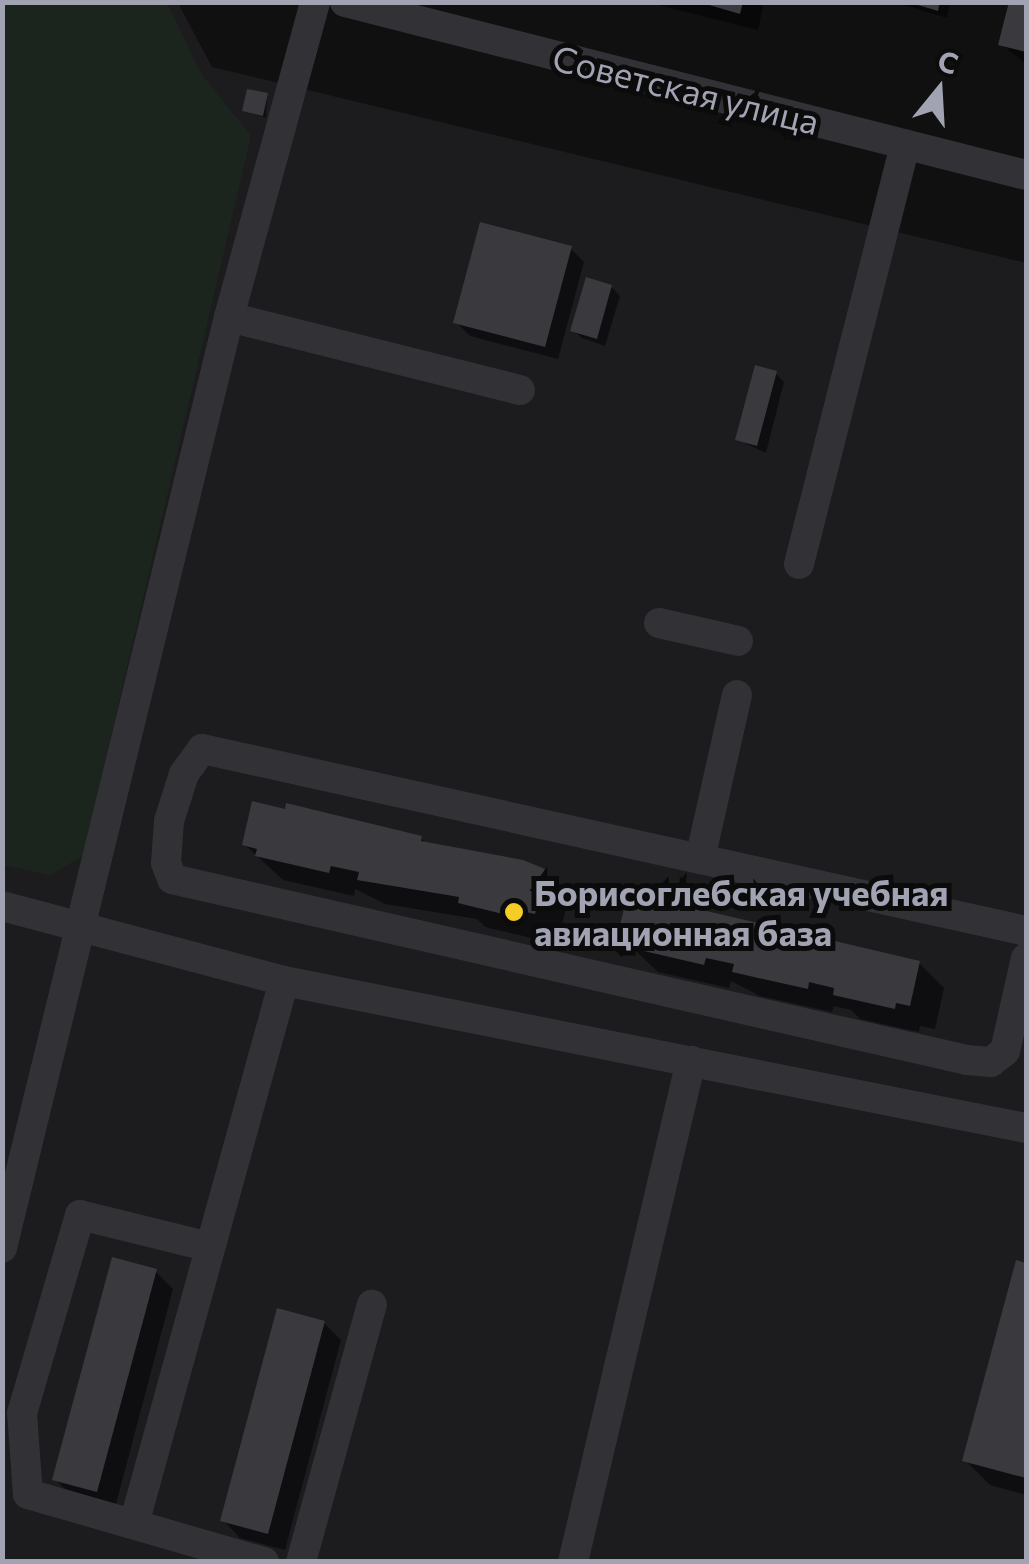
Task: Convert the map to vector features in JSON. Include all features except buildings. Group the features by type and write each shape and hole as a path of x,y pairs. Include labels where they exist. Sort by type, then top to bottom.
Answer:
{"street":[{"path":"2,1248 78,922 229,316 315,2"},
{"name":"Советская улица","path":"345,2 1026,175"},
{"path":"799,564 905,144"},
{"path":"229,316 520,390"},
{"path":"659,623 738,642"},
{"path":"700,858 738,695"},
{"path":"1026,931 202,749 184,774 166,863 172,879 967,1060 991,1062 1005,1051 1026,958"},
{"path":"2,906 78,922 284,980 1026,1128"},
{"path":"134,1524 284,980"},
{"path":"572,1562 691,1061"},
{"path":"210,1247 80,1215 22,1413 28,1494 264,1562"},
{"path":"302,1562 372,1305"}],"shaded area":[{"name":"Борисоглебская учебная авиационная база","path":"3,3 178,3 212,67 1026,263 1026,1561 3,1562"},
{"path":"3,3 167,3 202,75 251,136 83,856 50,875 3,865"}],"place":[{"name":"Борисоглебская учебная авиационная база","path":"514,912"}]}
